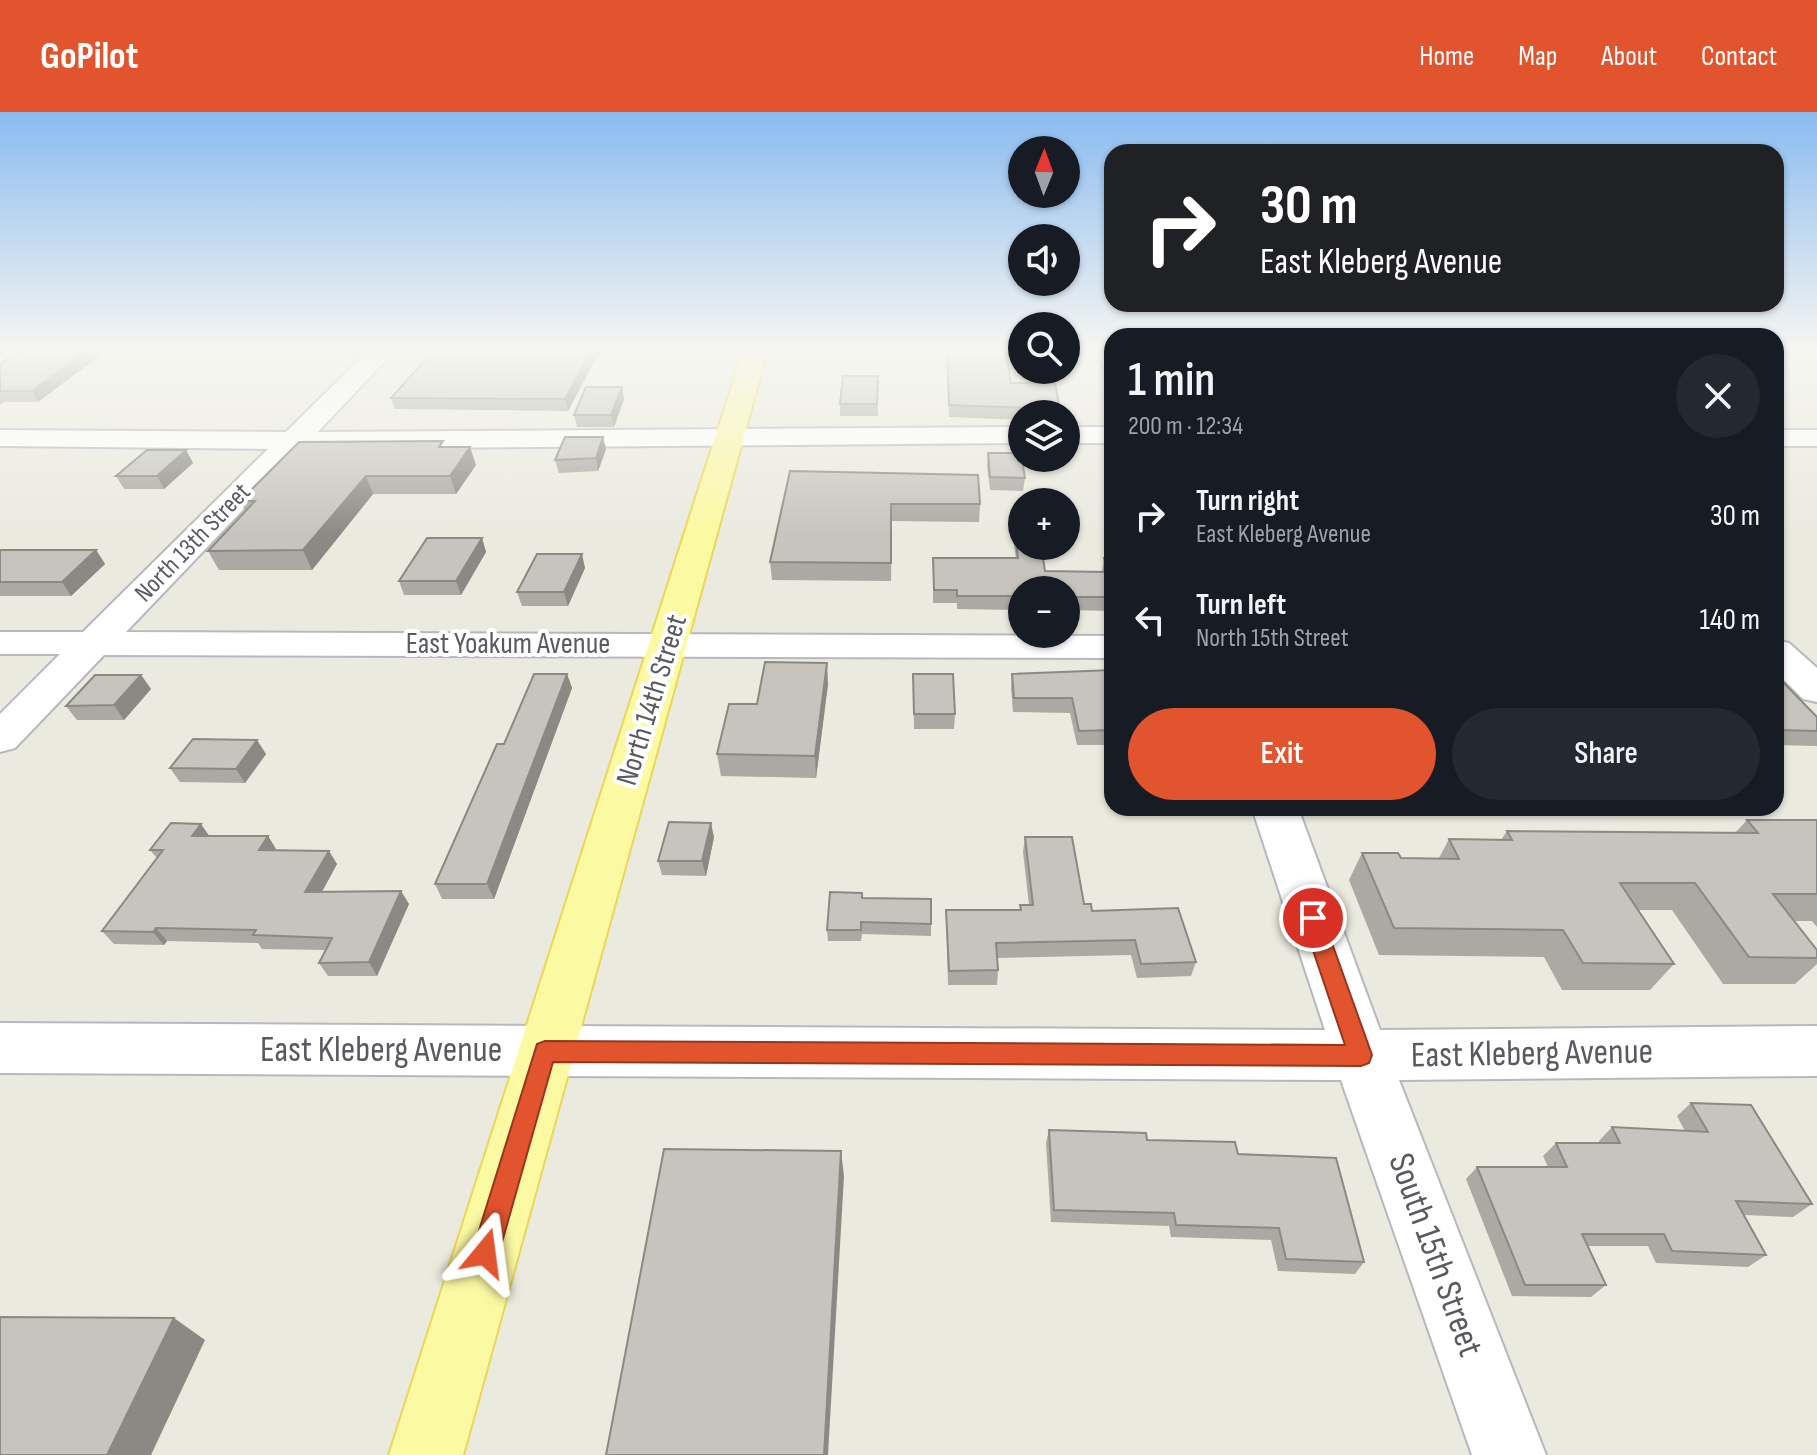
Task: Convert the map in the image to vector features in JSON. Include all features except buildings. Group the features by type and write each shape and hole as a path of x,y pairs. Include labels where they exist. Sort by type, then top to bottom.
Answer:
{"main road":[{"name":"North 14th Street","path":"426,1455 739,411"}],"street":[{"name":"North 13th Street","path":"0,738 323,411"},
{"path":"0,438 293,441 1008,435"},
{"path":"1080,435 1104,435"},
{"path":"1784,438 1817,438"},
{"name":"East Yoakum Avenue","path":"0,643 1104,647"},
{"path":"1784,650 1817,649"},
{"path":"1784,658 1817,690"},
{"name":"South 15th Street","path":"1278,816 1361,1055 1509,1455"},
{"name":"East Kleberg Avenue","path":"0,1048 1361,1055 1817,1051"}],"route":[{"path":"485,1253 545,1051 1361,1055 1313,918"}]}
